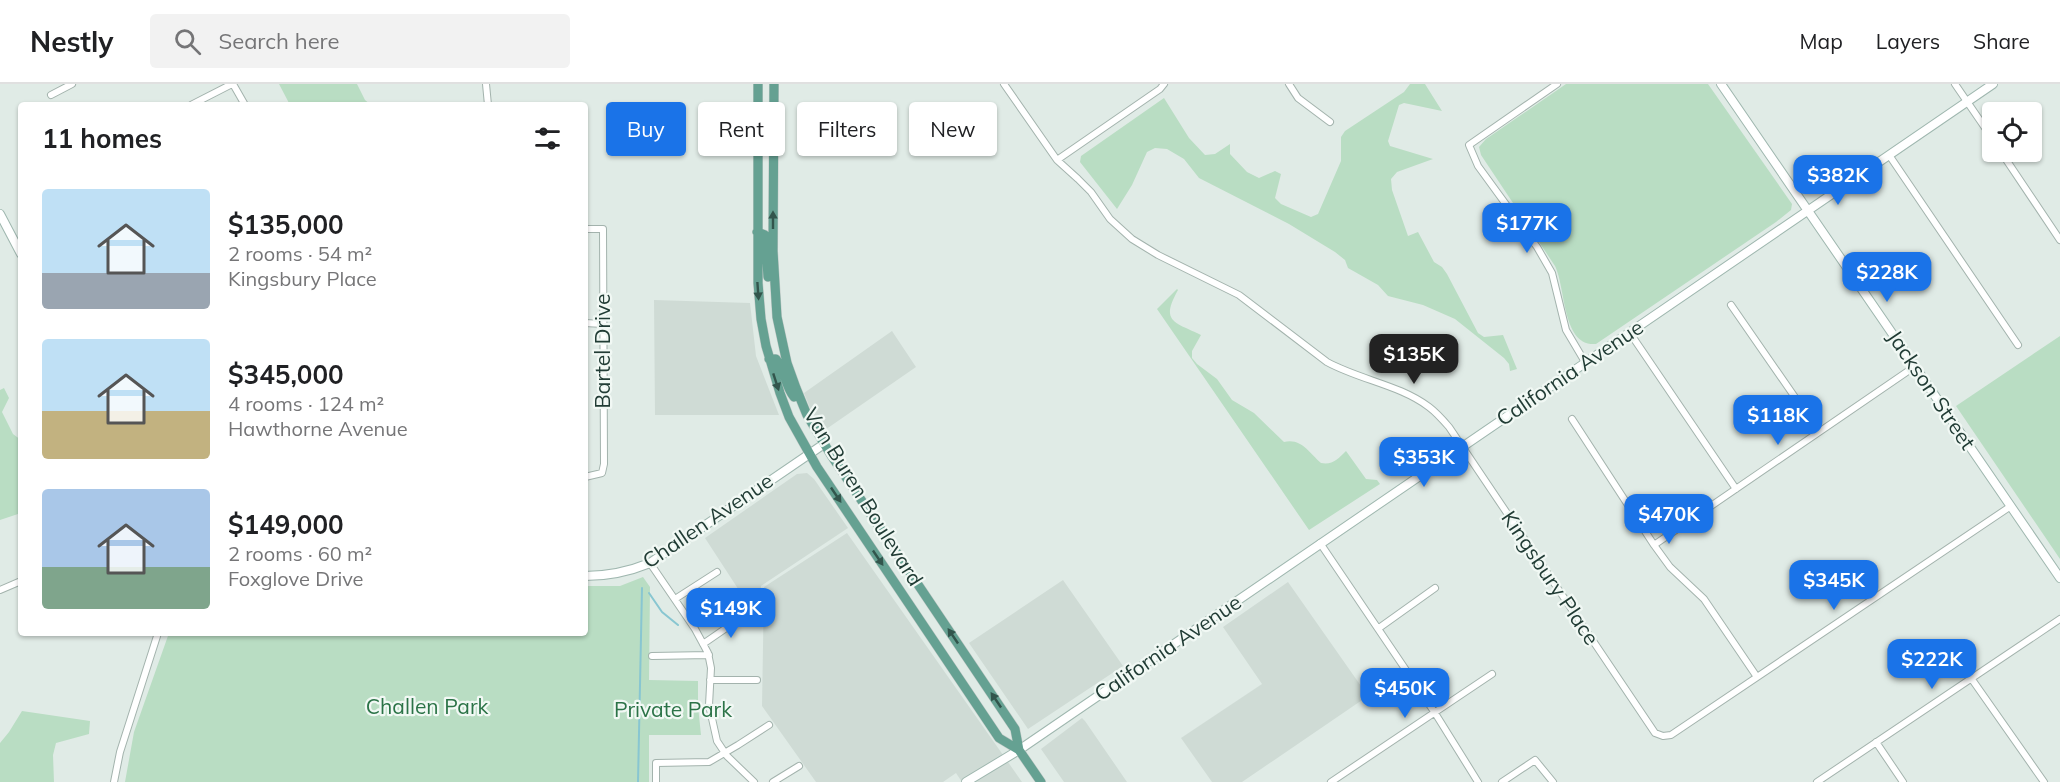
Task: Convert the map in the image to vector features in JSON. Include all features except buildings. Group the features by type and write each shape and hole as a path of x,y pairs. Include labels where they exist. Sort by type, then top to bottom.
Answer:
{"main road":[{"name":"Van Buren Boulevard","path":"758,84 759,304 770,359 789,417 809,454 1001,740 1019,750"},
{"name":"Van Buren Boulevard","path":"774,84 774,289 781,342 802,405 824,444 1016,730 1019,750 1041,782"},
{"name":"Jackson Street","path":"1721,84 2060,578"},
{"name":"California Avenue","path":"966,782 1019,750 1993,84"},
{"path":"0,214 18,248"},
{"path":"757,232 765,235 767,275 774,289"},
{"path":"770,359 777,359 781,364 792,395 802,405"},
{"name":"Challen Avenue","path":"588,576 629,572 650,563 824,444"}],"street":[{"path":"51,95 72,84"},
{"path":"197,102 233,84 243,102"},
{"path":"486,84 488,102"},
{"name":"Kingsbury Place","path":"1005,84 1057,160 1085,186 1110,219 1132,239 1158,255 1239,295 1342,370 1409,395 1430,408 1449,427 1655,733 1663,736 1671,735 1757,677"},
{"path":"1289,84 1298,98 1330,122"},
{"path":"1557,84 1469,145 1478,166 1537,247 1552,273 1566,330 1585,362"},
{"path":"1955,84 1982,124"},
{"path":"1057,160 1160,86"},
{"path":"1889,155 2018,345"},
{"path":"2008,162 2060,240"},
{"name":"Bartel Drive","path":"588,229 603,229 603,464 602,473 588,476"},
{"path":"1731,305 1819,432"},
{"path":"588,323 603,324"},
{"path":"1630,333 1736,489"},
{"path":"1654,545 1914,367"},
{"path":"1572,419 1654,545 1670,567 1704,599 1757,677 2011,506"},
{"path":"1320,543 1435,713 1478,782"},
{"path":"650,563 709,655 709,705 717,741 725,753 754,782"},
{"path":"675,599 717,572"},
{"path":"0,590 18,582"},
{"path":"1378,628 1435,588"},
{"path":"703,644 745,615"},
{"path":"1817,782 2060,619"},
{"path":"114,782 120,752 157,636"},
{"path":"652,656 709,655"},
{"path":"1331,782 1492,674"},
{"path":"1971,678 2044,782"},
{"path":"710,680 757,680"},
{"path":"656,782 656,763 709,762 769,724"},
{"path":"1876,742 1903,782"},
{"path":"1502,782 1534,760 1553,782"},
{"path":"773,782 799,765"}],"shaded area":[{"path":"654,300 750,303 756,356 779,415 655,415"},
{"path":"892,331 916,367 822,432 804,393"},
{"path":"807,473 814,479 848,528 761,586 759,621 705,538 797,474"},
{"path":"847,533 1022,782 962,782 956,773 943,782 816,782 762,706 764,587"},
{"path":"1063,580 1123,666 1028,729 969,643"},
{"path":"1288,582 1368,696 1242,782 1212,782 1181,738 1262,684 1223,627"},
{"path":"1082,718 1127,782 1064,782 1041,749"}],"green space":[{"path":"279,84 357,84 367,102 288,102"},
{"path":"1410,84 1425,84 1442,111 1404,103 1399,105 1388,141 1390,146 1433,159 1397,172 1391,179 1392,190 1408,236 1418,232 1434,262 1447,274 1478,333 1484,337 1503,335 1517,369 1510,371 1509,364 1504,358 1455,319 1423,305 1388,296 1378,285 1348,268 1345,260 1335,252 1289,224 1199,178 1184,159 1167,149 1155,148 1147,152 1132,185 1117,209 1080,162 1081,156 1164,98 1189,138 1205,155 1215,154 1230,144 1230,154 1247,172 1259,178 1275,171 1281,174 1275,198 1281,204 1311,217 1318,214 1341,161 1341,137 1345,131 1404,92"},
{"path":"1566,84 1708,84 1792,204 1791,210 1776,222 1596,344 1585,342 1577,336 1571,326 1555,266 1481,155 1479,147 1486,139"},
{"path":"1177,289 1170,315 1177,323 1201,335 1192,351 1192,358 1217,379 1232,400 1254,413 1284,442 1300,444 1321,463 1332,462 1346,451 1366,479 1377,480 1380,484 1309,530 1157,309"},
{"path":"2060,336 2060,559 1956,406"},
{"path":"4,388 9,398 2,412 13,434 18,438 18,514 0,520 0,390"},
{"name":"Challen Park","path":"643,577 650,587 649,680 698,681 701,735 649,735 649,782 125,782 134,732 168,636 588,636 588,586 620,586"},
{"path":"22,711 90,721 89,734 56,743 53,755 54,782 0,782 0,743"}],"waterway":[{"path":"638,782 642,588"},
{"path":"649,593 662,612 678,625"}],"park label":[{"name":"Private Park","path":"673,710"}]}
